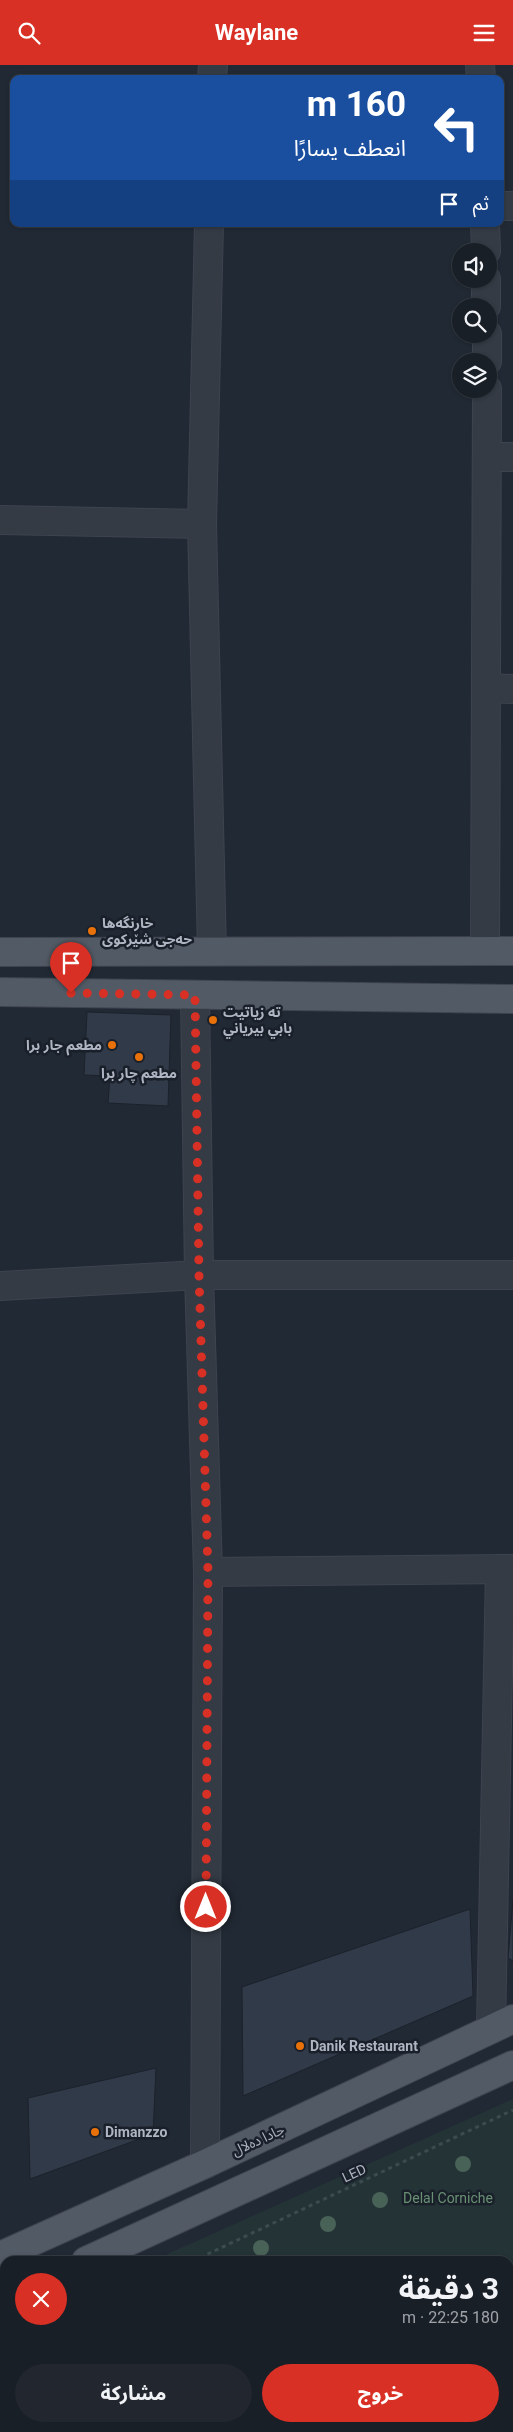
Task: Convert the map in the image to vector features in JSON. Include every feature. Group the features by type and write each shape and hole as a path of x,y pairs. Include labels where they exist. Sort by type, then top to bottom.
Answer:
{"main road":[{"path":"0,952 513,951"},
{"path":"0,992 513,999"},
{"name":"جادا دەلال","path":"0,2256 205,2164 502,2024"},
{"path":"97,2256 508,2073"}],"street":[{"path":"209,227 202,523 212,951"},
{"path":"486,227 486,243"},
{"path":"486,950 486,688 500,457 489,398"},
{"path":"0,520 202,523"},
{"path":"486,688 513,689"},
{"path":"195,995 199,1275 208,1572 205,2164"},
{"path":"0,1286 199,1275 513,1275"},
{"path":"208,1572 506,1569 502,2024"}],"path":[{"name":"LED","path":"204,2256 513,2110"}],"green space":[{"name":"Delal Corniche","path":"513,2099 513,2256 163,2256"}],"building":[{"path":"87,1012 171,1015 168,1106 108,1103 110,1076 84,1075"},
{"path":"513,1900 513,1961 508,1958"},
{"name":"Danik Restaurant","path":"470,1909 473,1996 243,2096 242,1987"},
{"path":"156,2068 153,2134 30,2179 28,2098"}],"place":[{"name":"خارنگەها حەجى شێركوى","path":"92,931"},
{"name":"ته زياتيت بابي بيرياني","path":"213,1020"},
{"name":"مطعم جار برا","path":"112,1045"},
{"name":"مطعم چار برا","path":"139,1057"},
{"name":"Danik Restaurant","path":"300,2046"},
{"name":"Dimanzzo","path":"95,2132"}],"route":[{"path":"71,993 195,995 199,1275 208,1572 206,1907"}]}
